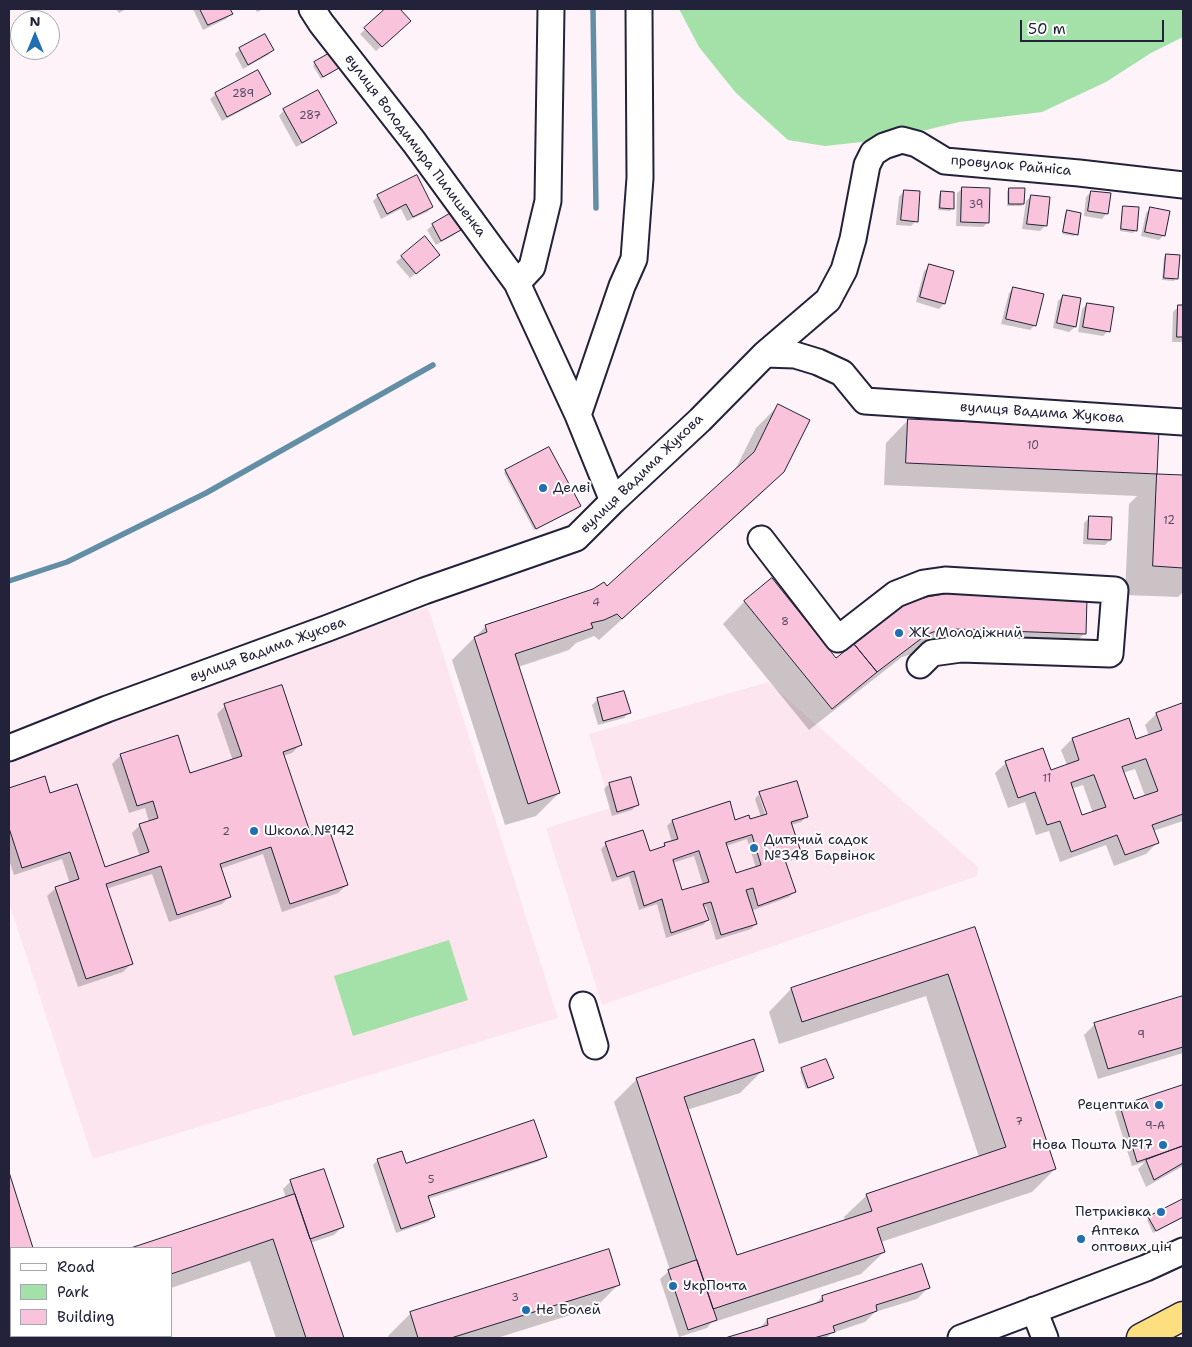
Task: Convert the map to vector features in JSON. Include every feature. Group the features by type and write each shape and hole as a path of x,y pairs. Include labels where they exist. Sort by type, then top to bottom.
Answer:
{"highway":[{"path":"1141,1338 1183,1316"}],"street":[{"name":"вулиця Володимира Пилишенка","path":"312,9 414,142 517,283 578,415 613,501"},
{"path":"517,283 532,267 548,201 551,9"},
{"path":"578,415 622,286 634,259 640,178 639,9"},
{"name":"провулок Райніса","path":"765,354 828,300 844,270 867,165 873,153 884,146 902,140 917,144 945,161 1079,173 1183,185"},
{"name":"вулиця Вадима Жукова","path":"9,748 107,709 424,591 576,538 700,420 765,354 795,356 818,362 842,373 865,401 1183,422"},
{"path":"761,539 838,639 896,594 924,583 945,580 1115,590 1110,654 961,649 932,653 920,665"},
{"path":"583,1005 595,1046"},
{"path":"961,1338 1146,1268 1183,1251"},
{"path":"1034,1310 1045,1338"}],"shaded area":[{"name":"Школа №142","path":"428,607 558,1018 93,1159 9,903 9,759 318,643"},
{"name":"Дитячий садок №348 Барвінок","path":"768,682 978,867 977,876 602,1005 546,828 611,808 589,734"}],"green space":[{"path":"679,9 1183,9 1183,37 1151,53 1106,82 1042,112 959,122 889,139 825,146 788,140 736,93 699,47"},
{"path":"449,940 468,1000 353,1036 334,976"}],"building":[{"path":"200,9 230,9 233,14 208,25"},
{"path":"385,9 400,9 411,21 382,47 364,28"},
{"path":"265,34 274,50 248,65 239,48"},
{"path":"330,53 339,68 323,77 314,62"},
{"path":"258,70 271,94 227,117 215,93"},
{"path":"318,90 337,123 302,143 283,109"},
{"path":"417,175 433,207 413,217 406,204 387,214 377,195"},
{"path":"962,187 990,188 989,223 961,222"},
{"path":"1009,188 1025,188 1024,204 1009,204"},
{"path":"904,190 920,191 918,222 901,220"},
{"path":"941,191 954,192 954,209 940,208"},
{"path":"1091,191 1111,193 1108,214 1088,211"},
{"path":"1031,195 1050,197 1047,226 1027,224"},
{"path":"1123,206 1139,207 1137,231 1121,229"},
{"path":"1150,207 1170,211 1165,236 1145,232"},
{"path":"1067,210 1081,213 1078,235 1063,232"},
{"path":"451,213 461,230 441,241 432,224"},
{"path":"425,236 440,255 416,274 401,256"},
{"path":"1166,254 1180,255 1178,279 1164,278"},
{"path":"929,264 954,271 945,304 920,297"},
{"path":"1013,287 1044,294 1036,326 1006,319"},
{"path":"1063,295 1081,298 1076,327 1057,323"},
{"path":"1087,303 1114,307 1110,332 1083,327"},
{"path":"1178,305 1183,305 1183,337 1177,337"},
{"path":"778,404 810,420 784,472 622,619 617,614 591,623 593,628 515,654 560,793 528,804 474,637 487,632 485,625 593,589 604,582 607,586 754,452"},
{"path":"908,419 1159,430 1157,474 906,463"},
{"name":"Делві","path":"549,447 581,506 536,529 505,470"},
{"path":"1157,474 1183,475 1183,568 1153,566"},
{"path":"1089,516 1112,517 1111,540 1088,539"},
{"path":"772,578 836,658 854,644 877,672 832,709 744,601"},
{"name":"ЖК Молодіжний","path":"950,593 1087,598 1086,634 955,629 933,632 926,635 877,672 854,644 905,604 927,597"},
{"path":"282,685 302,745 283,752 311,835 329,829 348,885 290,904 271,847 220,864 231,897 177,915 161,866 106,884 133,964 86,979 55,887 79,879 70,852 22,868 9,828 9,788 45,776 50,793 77,784 105,867 149,852 139,824 158,818 153,801 137,806 120,754 178,735 190,773 242,756 224,704"},
{"path":"624,691 631,713 603,721 597,698"},
{"path":"1183,703 1183,814 1152,825 1159,843 1125,855 1117,835 1071,852 1060,821 1047,825 1035,792 1018,798 1005,761 1043,748 1051,770 1079,760 1072,738 1129,718 1136,739 1162,730 1156,713","holes":["1146,759 1158,791 1134,799 1122,767","1094,775 1106,807 1082,815 1071,783"]},
{"path":"631,777 639,805 617,812 609,783"},
{"path":"797,781 808,817 791,822 802,855 785,860 796,892 758,906 753,888 746,890 757,924 721,935 711,902 703,904 709,920 671,933 662,899 644,906 634,871 617,877 605,842 643,830 650,851 665,846 664,843 678,839 672,820 730,801 735,820 749,815 750,819 767,814 759,792","holes":["752,835 761,865 736,873 726,843","699,851 709,882 682,890 673,860"]},
{"path":"975,927 1056,1169 877,1228 885,1252 713,1309 636,1078 754,1039 764,1071 684,1097 737,1255 872,1211 866,1194 1006,1147 948,974 802,1022 791,988"},
{"path":"1183,996 1183,1047 1108,1069 1094,1023"},
{"path":"826,1059 834,1078 808,1088 801,1068"},
{"path":"1183,1085 1183,1146 1137,1162 1120,1106"},
{"path":"534,1120 547,1157 428,1196 435,1217 401,1229 377,1159 402,1151 406,1163"},
{"path":"1183,1146 1183,1163 1154,1180 1146,1160"},
{"path":"324,1169 344,1227 310,1239 290,1180"},
{"path":"9,1172 33,1247 10,1247 10,1334"},
{"path":"295,1194 344,1338 306,1338 273,1239 172,1274 172,1247 134,1247"},
{"path":"1183,1199 1183,1217 1156,1231 1148,1217"},
{"path":"609,1249 620,1285 451,1338 418,1338 410,1312"},
{"path":"697,1260 717,1320 688,1330 668,1270"},
{"path":"922,1264 930,1288 876,1305 877,1311 833,1326 835,1332 814,1338 725,1338 768,1325 767,1319 823,1301 822,1296"},
{"path":"11,1337 60,1337 60,1338"}],"waterway":[{"path":"593,9 596,208"},
{"path":"9,581 67,562 206,493 433,365"}],"place":[{"name":"Делві","path":"543,488"},
{"name":"ЖК Молодіжний","path":"899,633"},
{"name":"Школа №142","path":"254,831"},
{"name":"Дитячий садок №348 Барвінок","path":"754,848"},
{"name":"Рецептика","path":"1159,1105"},
{"name":"Нова Пошта №17","path":"1163,1145"},
{"name":"Петриківка","path":"1161,1212"},
{"name":"Аптека оптових цін","path":"1081,1239"},
{"name":"УкрПочта","path":"673,1286"},
{"name":"Не Болей","path":"526,1310"}]}
